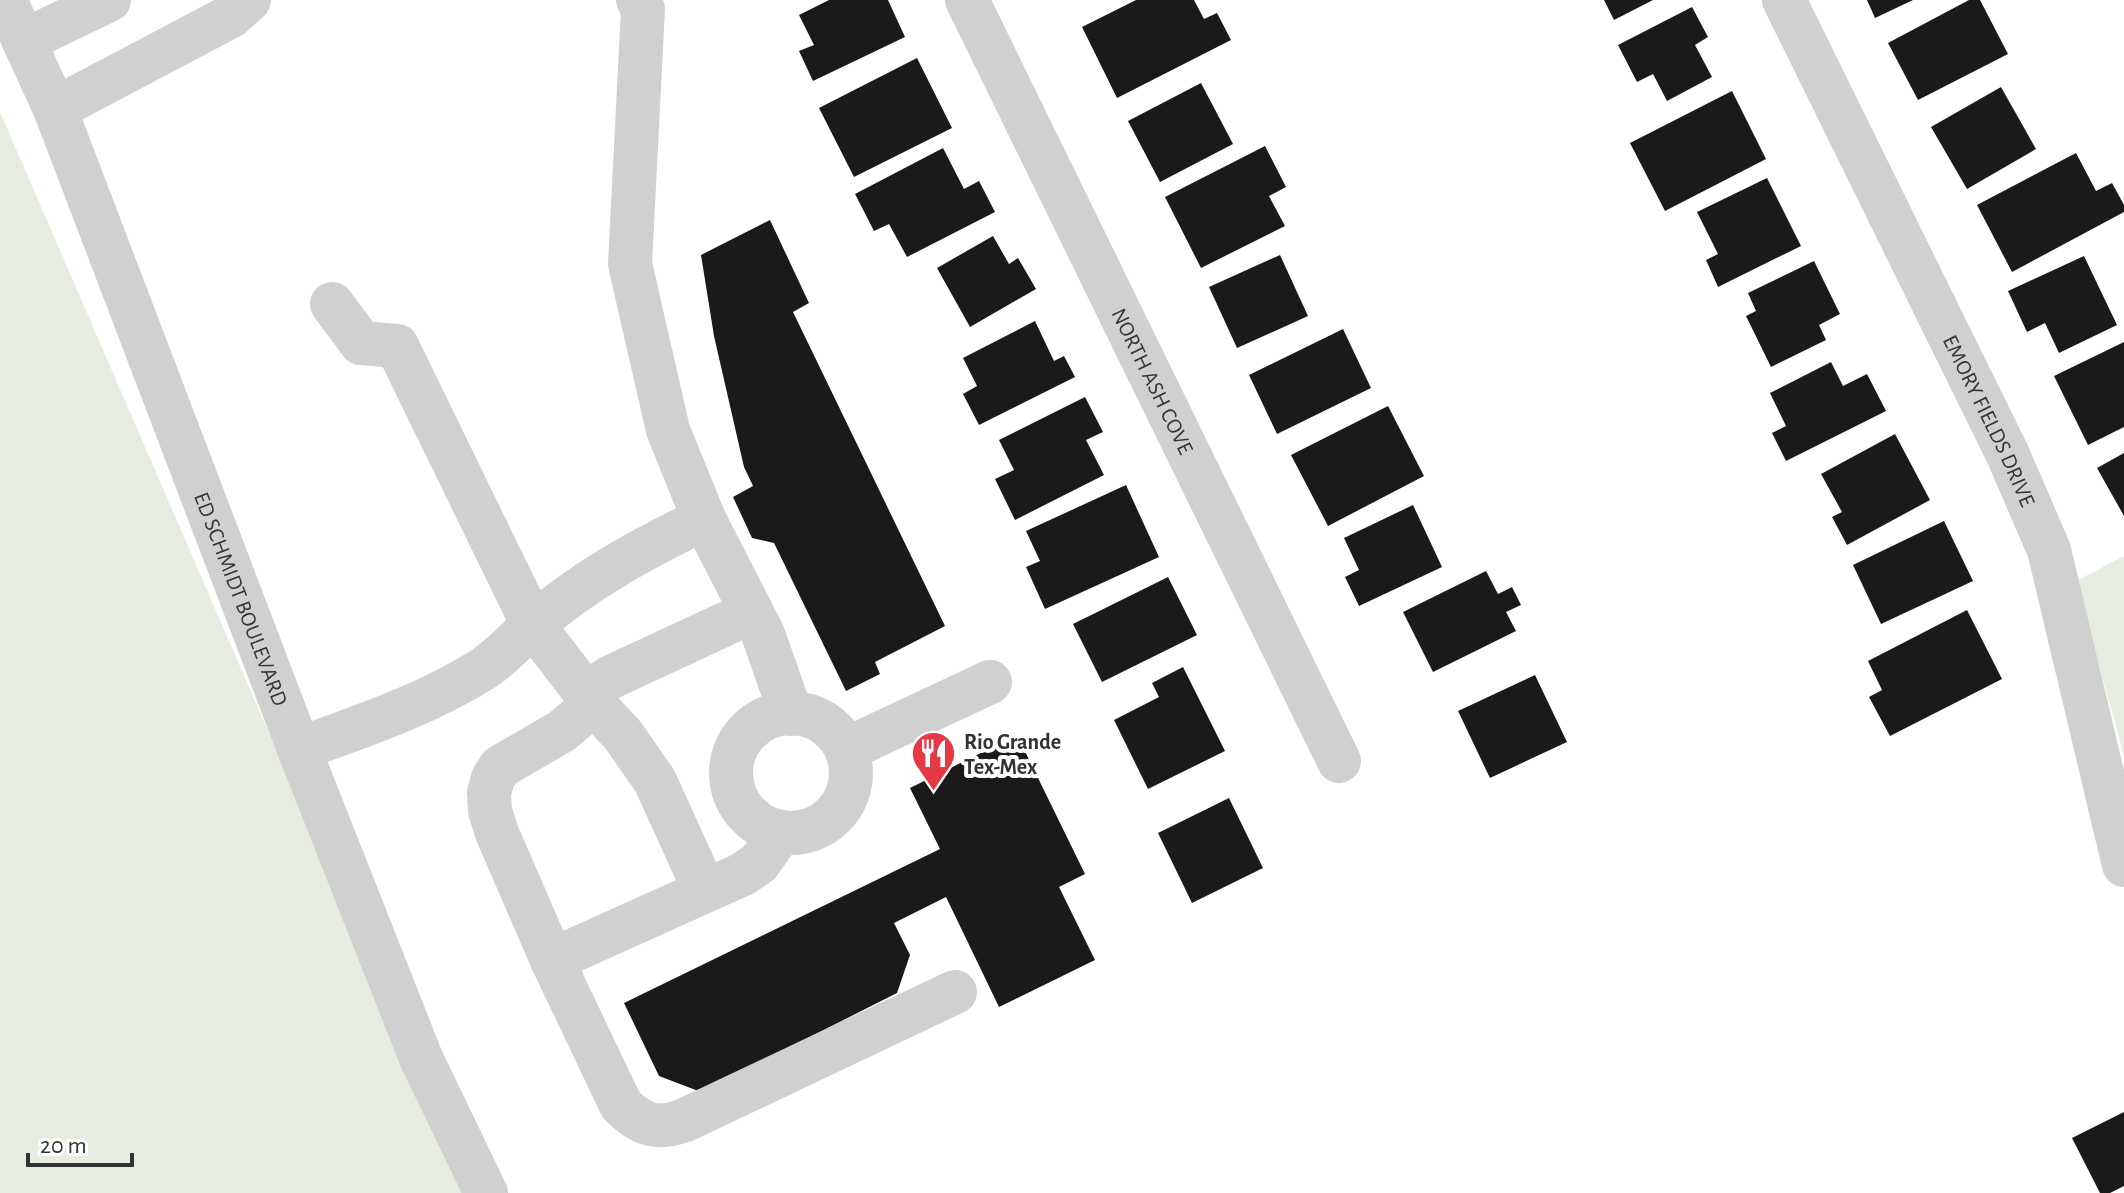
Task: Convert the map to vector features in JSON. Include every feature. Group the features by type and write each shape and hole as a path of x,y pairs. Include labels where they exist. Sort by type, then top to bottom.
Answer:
{"street":[{"name":"ED SCHMIDT BOULEVARD","path":"5,0 55,109 299,749 421,1058 486,1193"},
{"path":"24,41 109,0"},
{"path":"55,109 231,16 249,0"},
{"path":"638,0 643,9 630,264 668,430 704,519 779,673 791,714"},
{"name":"NORTH ASH COVE","path":"967,0 1339,761"},
{"name":"EMORY FIELDS DRIVE","path":"1784,0 2008,455 2049,550 2124,865"},
{"path":"332,304 361,343 397,346 533,625 590,699 623,735 655,781 705,891"},
{"path":"299,749 418,705 484,668 513,646 533,625 603,573 650,545 704,519"},
{"path":"751,612 609,678 562,731 500,767 489,793 490,811 497,833 552,960 621,1105 635,1119 659,1127 683,1121 955,992"},
{"path":"847,749 990,682"},
{"path":"791,714 802,714 820,721 836,733 847,749 851,769 849,788 841,807 827,821 810,830 781,832 753,820 740,806 733,787 731,768 736,749 747,732 763,720 791,714"},
{"path":"552,960 743,874 759,863 781,832"}],"shaded area":[{"path":"0,112 468,1193 0,1193"},
{"path":"2124,556 2124,756 2076,581"}],"building":[{"path":"829,0 888,0 905,37 813,81 799,51 814,45 799,15"},
{"path":"1136,0 1194,0 1204,19 1217,13 1231,40 1117,98 1082,27"},
{"path":"1604,0 1653,0 1614,20"},
{"path":"1867,0 1913,0 1875,18"},
{"path":"1969,0 1980,0 2008,54 1918,100 1888,43"},
{"path":"1692,7 1708,37 1695,45 1712,77 1667,101 1653,74 1637,82 1618,45"},
{"path":"917,58 952,128 854,177 819,108"},
{"path":"1201,83 1233,144 1160,182 1128,121"},
{"path":"2001,87 2036,149 1967,189 1931,127"},
{"path":"1732,91 1766,159 1665,211 1630,143"},
{"path":"1265,146 1286,187 1269,196 1285,226 1201,268 1165,197"},
{"path":"943,148 964,189 979,181 995,212 907,257 889,224 874,231 855,194"},
{"path":"2076,153 2096,191 2112,183 2124,205 2124,212 2012,272 1977,205"},
{"path":"1767,178 1801,246 1718,287 1706,260 1718,254 1697,212"},
{"path":"770,220 809,303 793,312 945,626 875,662 880,674 846,691 774,543 752,538 733,497 753,486 744,467 714,336 701,255"},
{"path":"993,236 1009,264 1018,258 1036,289 970,327 937,268"},
{"path":"1280,255 1308,316 1237,348 1209,287"},
{"path":"2084,256 2117,325 2059,353 2045,323 2027,332 2008,291"},
{"path":"1814,261 1840,314 1819,325 1826,340 1771,367 1746,316 1756,311 1748,293"},
{"path":"1035,321 1054,361 1064,356 1075,377 979,425 963,394 977,386 963,358"},
{"path":"1343,329 1371,388 1277,434 1249,375"},
{"path":"2124,342 2124,427 2088,445 2054,376"},
{"path":"1831,362 1843,386 1867,374 1886,411 1786,461 1772,433 1786,426 1770,393"},
{"path":"1085,397 1103,432 1086,440 1104,475 1015,520 995,479 1014,470 999,440"},
{"path":"1388,406 1424,476 1328,526 1291,455"},
{"path":"1895,434 1930,500 1847,545 1832,517 1842,512 1821,474"},
{"path":"2124,453 2124,516 2097,468"},
{"path":"1126,485 1159,557 1045,609 1026,567 1040,561 1026,531"},
{"path":"1413,505 1442,567 1359,606 1345,577 1359,570 1344,538"},
{"path":"1944,521 1973,581 1881,624 1853,565"},
{"path":"1486,571 1498,594 1512,587 1521,605 1506,612 1516,631 1433,672 1403,612"},
{"path":"1168,577 1197,635 1102,682 1073,624"},
{"path":"1967,610 2002,679 1890,736 1869,697 1882,690 1868,661"},
{"path":"1183,667 1225,751 1148,789 1114,720 1159,697 1152,683"},
{"path":"1535,675 1567,742 1490,778 1458,711"},
{"path":"1017,735 1085,874 1059,887 1095,960 999,1007 946,897 894,923 910,955 897,993 701,1092 659,1076 624,1003 940,849 910,788"},
{"path":"1229,798 1263,868 1192,903 1158,833"},
{"path":"2124,1112 2124,1186 2110,1193 2100,1193 2072,1138"}],"place":[{"name":"Rio Grande Tex-Mex","path":"933,793"}]}
